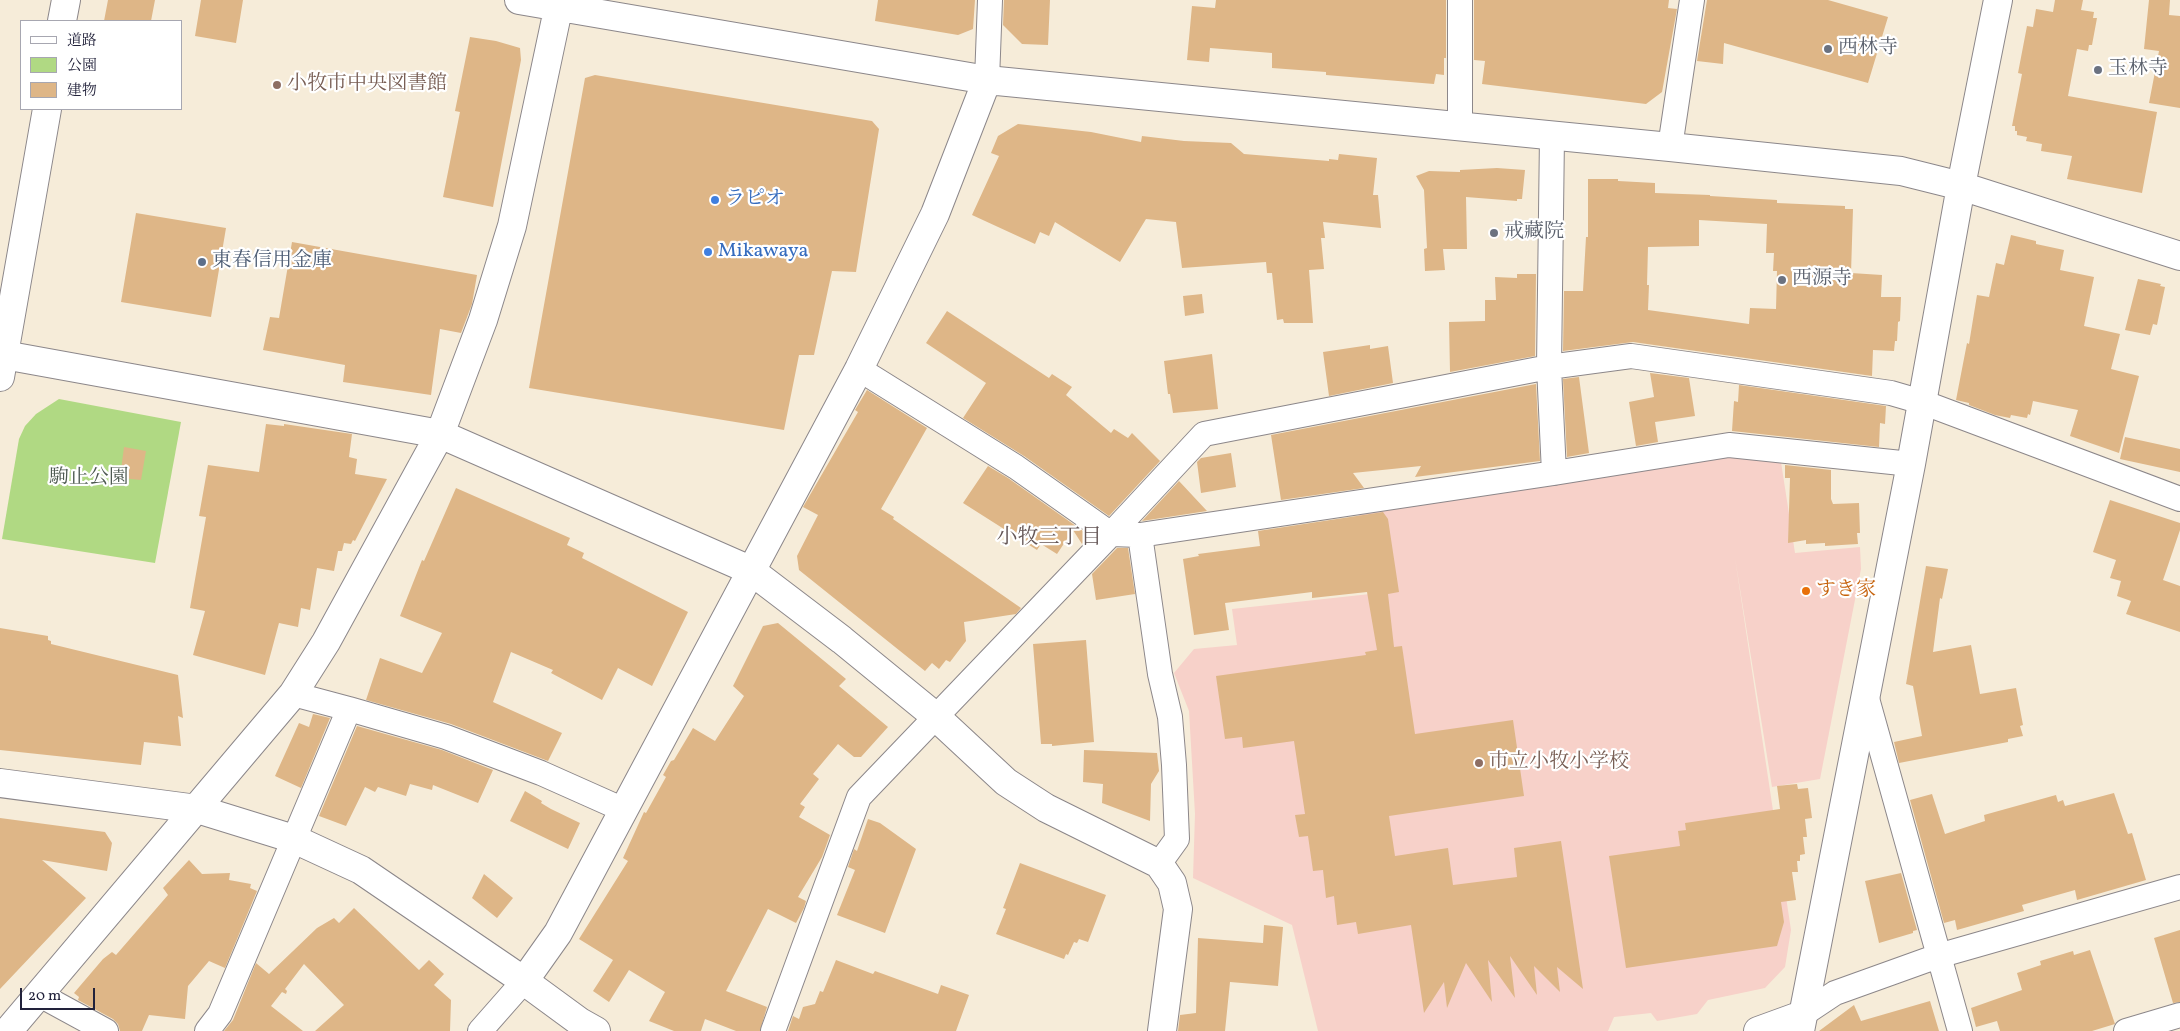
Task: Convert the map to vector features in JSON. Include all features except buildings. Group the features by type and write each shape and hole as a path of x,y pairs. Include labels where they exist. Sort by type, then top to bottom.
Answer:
{"street":[{"path":"62,20 66,0"},
{"path":"519,0 560,4 987,80 1901,171 1961,186 2180,256"},
{"path":"480,1031 524,981 558,933 859,368 936,214 987,80 990,0"},
{"path":"1460,0 1460,127"},
{"path":"1670,147 1692,0"},
{"path":"1801,1023 1912,464 1961,186 1998,0"},
{"path":"8,1031 293,694 326,642 440,434 483,320 512,226 560,4"},
{"path":"47,110 1,362 440,434 750,570 842,640 935,716 1006,782 1046,808 1159,864 1172,883 1178,908 1162,1031"},
{"path":"1552,136 1549,367 1554,474"},
{"path":"773,1031 859,797 1204,434 1549,367 1631,356 1891,393 1922,402 2180,499"},
{"path":"859,368 1016,467 1111,534 1140,535 1554,474 1729,445 1912,464"},
{"path":"1140,535 1160,674 1170,718 1174,765 1177,840 1159,864"},
{"path":"293,694 446,737 541,773 624,810"},
{"path":"1866,695 1960,1031"},
{"path":"207,1031 220,1014 349,710"},
{"path":"0,783 197,809 294,839 361,870 524,981 585,1028"},
{"path":"1758,1031 1801,1023 1834,993 1938,956 2180,887"},
{"path":"40,995 106,1031"},
{"path":"2126,1031 2180,1015"}],"shaded area":[{"name":"市立小牧小学校","path":"1728,456 1781,462 1795,553 1860,547 1861,569 1820,779 1772,787 1735,558 1791,930 1785,967 1765,988 1708,1000 1697,1014 1657,1021 1651,1013 1614,1017 1608,1031 1318,1031 1292,925 1193,878 1195,814 1189,711 1174,673 1194,649 1237,645 1232,609 1370,594 1358,511"}],"green space":[{"name":"駒止公園","path":"59,399 181,422 155,563 2,539 19,439 25,426 36,414"}],"place":[{"name":"西林寺","path":"1828,49"},
{"name":"玉林寺","path":"2098,70"},
{"name":"小牧市中央図書館","path":"277,85"},
{"name":"ラピオ","path":"715,200"},
{"name":"戒藏院","path":"1494,233"},
{"name":"Mikawaya","path":"708,252"},
{"name":"東春信用金庫","path":"202,262"},
{"name":"西源寺","path":"1782,280"},
{"name":"すき家","path":"1806,591"},
{"name":"市立小牧小学校","path":"1479,763"}],"district":[{"name":"小牧三丁目","path":"1049,539"}]}
